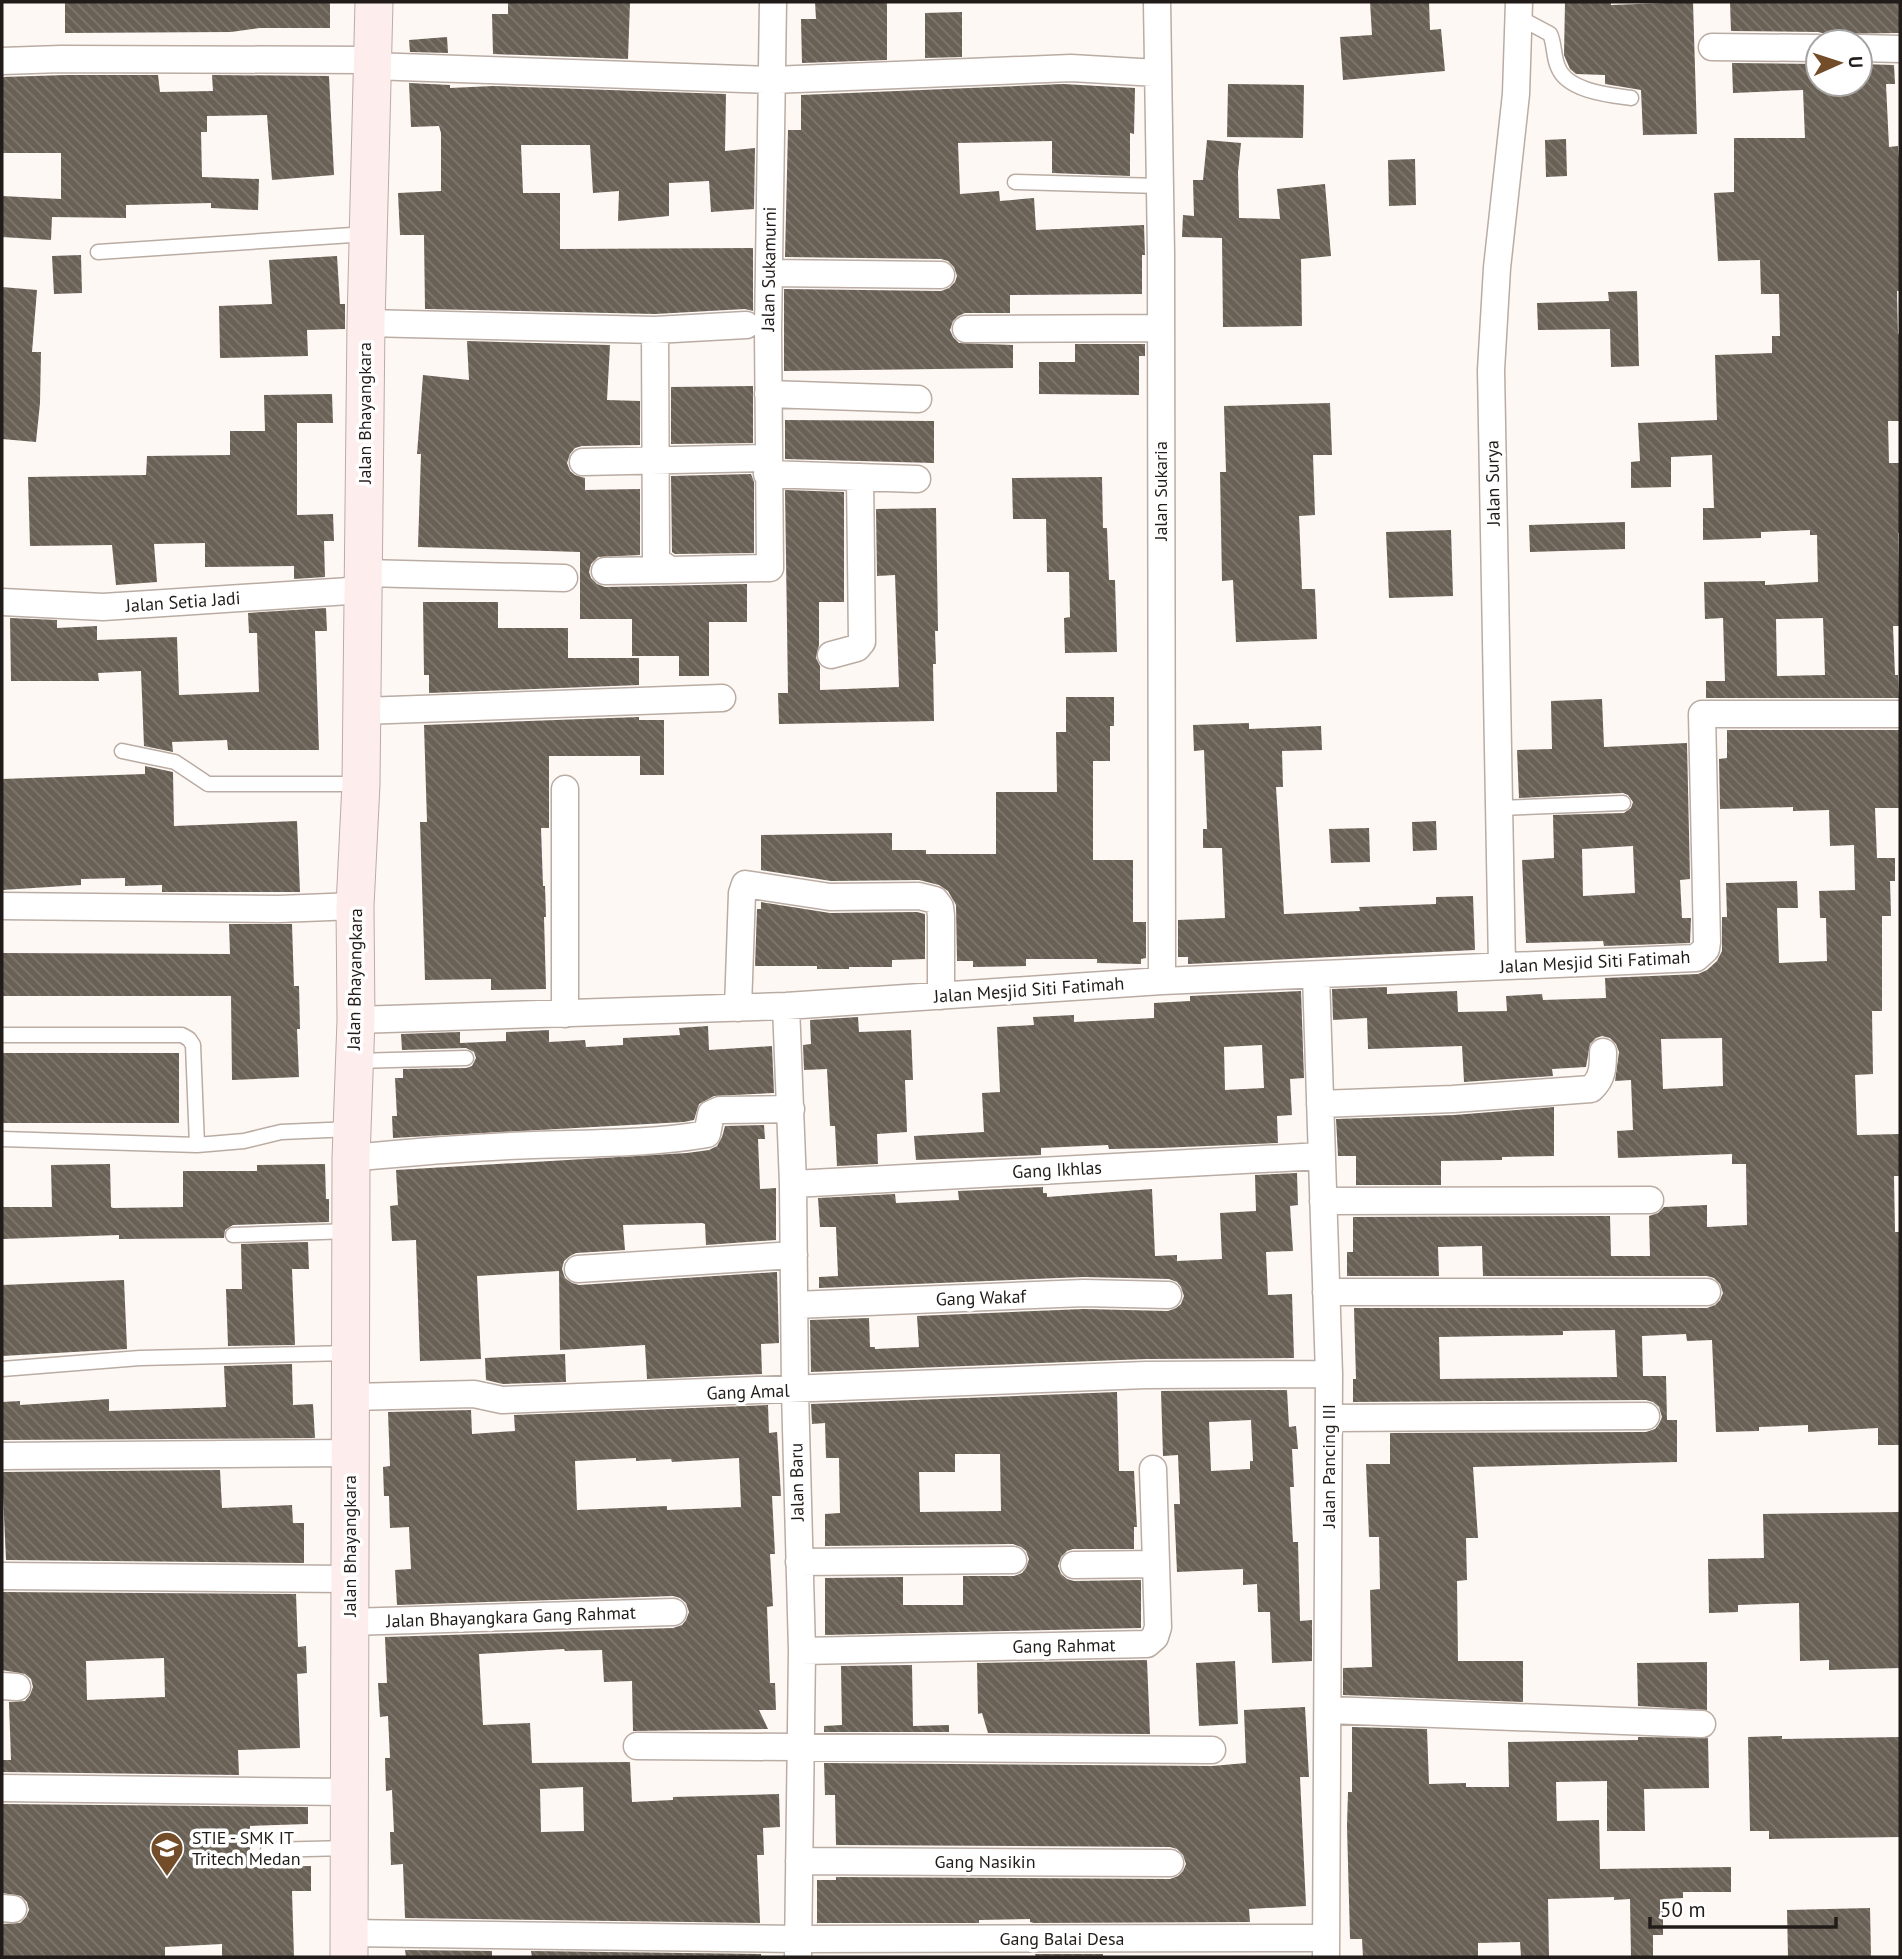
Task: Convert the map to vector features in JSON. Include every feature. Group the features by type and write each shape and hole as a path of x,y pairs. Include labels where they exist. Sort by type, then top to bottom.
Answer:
{"main road":[{"name":"Jalan Bhayangkara","path":"349,1945 352,1143 373,2"}],"street":[{"name":"Jalan Sukamurni","path":"670,570 770,569 767,466 773,2"},
{"name":"Jalan Sukaria","path":"1157,2 1161,328 1161,981"},
{"name":"Jalan Surya","path":"1502,966 1491,370 1497,268 1516,94 1520,10"},
{"path":"1712,47 1804,48"},
{"path":"1874,48 1900,49"},
{"path":"2,61 61,59 371,63 772,80 1071,68 1157,73"},
{"path":"769,273 941,275"},
{"path":"366,323 655,330 746,325"},
{"path":"966,329 1161,328"},
{"path":"655,330 656,560 670,570"},
{"path":"768,394 918,399"},
{"path":"583,462 767,466 860,477 916,479"},
{"path":"831,655 858,648 862,642 860,477"},
{"path":"605,571 670,570"},
{"name":"Jalan Setia Jadi","path":"2,602 103,607 364,581 564,578"},
{"path":"362,711 722,698"},
{"name":"Jalan Mesjid Siti Fatimah","path":"356,1020 786,1006 1161,981 1684,960 1701,955 1707,942 1702,714 1900,714"},
{"path":"565,789 565,1014"},
{"path":"738,1008 742,893 746,884 830,897 919,896 935,900 940,907 941,916 941,996"},
{"path":"2,906 279,909 355,906"},
{"name":"Jalan Pancing III","path":"1316,975 1329,1374 1326,1948"},
{"name":"Jalan Baru","path":"786,1006 793,1184 802,1651 798,1948"},
{"path":"1320,1104 1453,1099 1591,1088 1599,1082 1603,1070 1603,1052"},
{"path":"352,1143 503,1146 617,1144 707,1134 710,1114 720,1110 791,1109"},
{"name":"Gang Ikhlas","path":"793,1184 1321,1156"},
{"path":"1323,1201 1650,1200"},
{"path":"578,1269 794,1255"},
{"path":"1326,1292 1707,1292"},
{"name":"Gang Wakaf","path":"795,1305 1084,1293 1168,1295"},
{"name":"Gang Amal","path":"351,1397 474,1394 502,1401 1146,1375 1329,1374"},
{"path":"1329,1418 1646,1416"},
{"path":"2,1456 141,1457 351,1453"},
{"name":"Gang Rahmat","path":"802,1651 1147,1644 1155,1637 1157,1627 1153,1469"},
{"path":"799,1562 1013,1560"},
{"path":"1073,1565 1155,1564"},
{"path":"2,1576 349,1578"},
{"name":"Jalan Bhayangkara Gang Rahmat","path":"350,1622 673,1612"},
{"path":"1329,1710 1702,1724"},
{"path":"637,1746 1212,1750"},
{"path":"2,1788 349,1793"},
{"name":"Gang Nasikin","path":"799,1861 1170,1863"},
{"name":"Gang Balai Desa","path":"349,1945 1326,1948"}],"lane":[{"path":"1520,10 1550,34 1558,67 1565,78 1605,94 1631,98"},
{"path":"1015,183 1159,186"},
{"path":"97,253 368,234"},
{"path":"122,751 175,762 208,784 360,784"},
{"path":"1499,808 1623,803"},
{"path":"2,1035 182,1035 193,1045 197,1145"},
{"path":"354,1062 466,1058"},
{"path":"2,1139 197,1145 244,1141 281,1132 352,1143"},
{"path":"233,1235 352,1230"},
{"path":"2,1368 140,1358 351,1353"},
{"path":"268,1850 349,1848"}],"building":[{"path":"65,2 330,2 330,28 260,28 231,32 65,33"},
{"path":"508,2 630,2 628,59 493,54 492,14 508,14"},
{"path":"815,2 887,2 887,60 802,63 801,19 816,19"},
{"path":"1370,2 1429,2 1430,30 1441,29 1445,71 1343,80 1340,37 1372,35"},
{"path":"1565,2 1611,2 1611,5 1693,2 1697,134 1643,135 1641,90 1605,84 1605,75 1576,74 1570,69 1564,55"},
{"path":"1730,2 1900,2 1900,33 1874,33 1874,28 1804,28 1804,32 1731,31"},
{"path":"962,12 962,57 925,58 925,13"},
{"path":"447,37 448,53 410,52 409,40"},
{"path":"1732,63 1804,64 1804,98 1874,98 1874,64 1894,65 1895,84 1886,84 1889,147 1898,146 1900,170 1900,291 1897,291 1900,421 1888,421 1889,463 1900,463 1900,626 1893,626 1899,698 1706,698 1706,681 1725,681 1723,618 1705,619 1704,582 1765,581 1765,585 1818,582 1817,535 1810,535 1810,530 1761,532 1761,538 1703,540 1703,508 1714,508 1712,455 1671,457 1671,487 1631,488 1631,462 1640,461 1638,423 1717,420 1715,355 1772,353 1772,336 1780,336 1779,294 1761,294 1760,260 1718,261 1714,193 1734,192 1734,138 1805,138 1803,90 1733,93","holes":["1823,618 1825,675 1777,676 1776,619"]},
{"path":"158,75 160,92 213,91 212,75 329,76 334,175 272,180 267,115 207,116 207,132 201,132 202,177 259,179 258,210 211,208 211,203 126,205 126,218 52,217 51,240 2,237 2,196 61,199 61,153 2,153 2,77"},
{"path":"409,83 450,85 450,88 493,86 726,94 725,151 755,148 754,209 711,212 709,181 669,183 669,216 618,221 619,191 593,193 590,145 521,145 523,193 560,193 560,249 753,248 753,311 745,309 655,314 425,309 424,235 400,235 398,193 441,191 441,133 439,126 411,127"},
{"path":"1063,84 1135,88 1134,134 1130,133 1130,176 1052,173 1052,141 958,143 960,194 999,191 1000,201 1034,198 1036,230 1144,225 1142,294 1010,295 1010,313 965,313 953,321 950,330 959,343 1013,345 1013,368 784,371 784,289 941,291 949,288 957,276 954,267 941,259 785,257 788,130 801,130 801,95"},
{"path":"1228,84 1304,85 1303,138 1227,137"},
{"path":"1566,139 1567,176 1546,177 1545,140"},
{"path":"1207,140 1241,143 1238,172 1239,218 1280,219 1277,189 1325,184 1331,256 1301,259 1302,326 1223,327 1222,238 1182,237 1183,215 1194,216 1193,180 1203,180"},
{"path":"1415,159 1416,205 1389,206 1388,160"},
{"path":"81,255 82,293 54,294 52,256"},
{"path":"337,256 340,304 345,304 345,329 307,330 308,356 220,358 219,306 272,304 269,260"},
{"path":"2,287 37,290 32,352 41,352 36,442 2,439"},
{"path":"1637,291 1639,366 1611,367 1610,329 1538,330 1537,303 1609,301 1608,292"},
{"path":"467,341 610,345 607,400 640,401 640,445 582,446 575,448 567,463 570,471 585,478 585,490 640,489 640,555 598,557 591,564 589,572 597,584 605,587 747,584 747,622 709,622 709,676 679,676 679,656 632,656 632,619 580,619 580,552 418,547 421,454 417,454 423,375 469,380"},
{"path":"1075,344 1145,344 1145,356 1139,356 1139,395 1039,394 1039,362 1075,362"},
{"path":"753,386 753,443 671,444 671,387"},
{"path":"332,394 333,423 297,423 297,515 333,514 334,541 324,541 325,577 294,579 294,566 205,567 205,543 154,544 157,582 116,585 112,545 30,546 28,477 146,475 147,456 230,455 230,431 265,431 264,395"},
{"path":"1330,403 1332,455 1313,455 1315,515 1299,516 1302,589 1315,589 1317,639 1236,642 1233,580 1222,581 1220,472 1226,472 1224,406"},
{"path":"785,420 934,421 934,463 785,459"},
{"path":"751,474 754,482 754,553 672,552 671,476"},
{"path":"1102,477 1103,528 1107,528 1109,580 1115,580 1117,652 1065,653 1064,618 1070,617 1069,572 1047,572 1046,519 1013,519 1012,478"},
{"path":"785,490 844,492 844,602 819,602 819,645 816,658 820,666 820,690 899,687 895,575 877,576 876,509 936,508 938,631 935,631 936,664 933,664 934,721 779,724 778,693 788,693"},
{"path":"1625,522 1625,549 1530,552 1529,525"},
{"path":"1451,530 1453,596 1389,598 1386,532"},
{"path":"423,602 498,602 498,628 568,628 568,658 639,658 639,685 429,693 429,675 424,675"},
{"path":"326,608 327,631 315,631 319,750 228,750 227,740 172,742 173,752 144,746 141,671 98,673 99,681 11,681 10,618 57,620 57,628 97,626 97,640 177,637 179,695 259,692 257,633 249,633 248,613"},
{"path":"1066,697 1114,697 1114,726 1110,726 1110,761 1093,761 1093,860 1133,860 1133,922 1146,922 1146,958 1141,959 1141,964 1097,963 1097,959 1026,959 1026,966 973,967 973,961 957,961 956,905 948,891 939,885 919,880 831,881 761,870 761,835 892,833 892,850 926,850 926,854 996,854 996,792 1057,792 1056,732 1066,732"},
{"path":"1602,699 1604,747 1687,743 1690,879 1680,880 1682,918 1691,918 1690,943 1604,946 1603,941 1526,943 1522,860 1554,858 1553,815 1624,813 1631,808 1633,802 1623,793 1519,798 1517,750 1552,749 1551,701","holes":["1633,846 1635,893 1583,896 1582,849"]},
{"path":"639,717 639,720 664,720 664,775 640,775 640,756 549,756 549,828 541,828 546,917 546,989 491,990 491,979 425,980 420,822 427,822 424,725"},
{"path":"1249,723 1249,729 1321,726 1322,750 1282,751 1283,787 1276,787 1284,914 1436,904 1436,897 1473,896 1475,950 1188,964 1188,957 1178,957 1178,920 1225,918 1222,848 1203,848 1203,829 1207,829 1204,750 1194,751 1193,725"},
{"path":"1727,730 1900,730 1900,808 1875,808 1877,858 1895,858 1895,881 1890,881 1891,916 1882,916 1882,1011 1872,1011 1873,1074 1855,1075 1857,1135 1900,1134 1900,1176 1894,1176 1895,1232 1900,1232 1900,1445 1878,1445 1878,1428 1808,1432 1808,1425 1759,1427 1759,1431 1716,1432 1712,1340 1687,1341 1686,1334 1642,1336 1643,1376 1666,1376 1667,1420 1677,1420 1677,1462 1473,1467 1478,1538 1466,1538 1467,1580 1457,1581 1458,1661 1523,1661 1523,1702 1343,1695 1343,1668 1372,1667 1370,1590 1380,1589 1379,1537 1369,1537 1366,1464 1390,1464 1390,1433 1646,1432 1655,1429 1662,1417 1659,1407 1646,1400 1353,1402 1353,1379 1356,1379 1354,1308 1707,1308 1715,1305 1723,1293 1720,1284 1707,1276 1483,1276 1482,1246 1438,1247 1439,1276 1347,1276 1347,1252 1353,1252 1353,1217 1610,1216 1611,1256 1650,1256 1649,1216 1664,1207 1707,1205 1707,1227 1747,1225 1746,1164 1732,1164 1732,1154 1618,1158 1617,1131 1633,1130 1631,1080 1615,1081 1619,1052 1610,1038 1602,1036 1590,1044 1586,1067 1552,1069 1553,1076 1464,1082 1462,1046 1368,1049 1367,1018 1333,1020 1332,989 1387,987 1387,994 1457,991 1458,1012 1507,1011 1506,996 1542,994 1543,1000 1606,998 1605,978 1698,974 1717,961 1722,951 1722,917 1727,917 1726,883 1797,881 1798,908 1777,908 1779,963 1827,961 1826,918 1820,918 1819,891 1855,890 1854,845 1830,846 1829,810 1793,811 1793,807 1720,809 1719,759 1727,758","holes":["1722,1038 1723,1086 1663,1089 1661,1039","1615,1330 1617,1377 1440,1379 1439,1337 1563,1335 1563,1331"]},
{"path":"145,766 173,772 174,826 297,821 300,892 162,892 162,885 125,886 125,878 81,879 81,885 2,890 2,779 145,774"},
{"path":"1436,821 1437,850 1413,851 1412,822"},
{"path":"1369,828 1370,862 1331,863 1329,829"},
{"path":"761,902 830,913 925,914 925,959 892,960 892,967 849,969 755,966 757,909 761,909"},
{"path":"229,924 292,924 294,986 299,986 299,1077 232,1080 231,996 2,996 2,953 230,954"},
{"path":"1301,991 1304,1078 1290,1079 1292,1115 1277,1116 1278,1143 1160,1148 1109,1149 1108,1145 1041,1148 1041,1155 916,1160 914,1136 984,1132 982,1093 1000,1092 997,1027 1034,1025 1033,1017 1074,1015 1074,1022 1154,1018 1154,1003 1190,1001 1190,996","holes":["1262,1045 1264,1088 1225,1090 1224,1047"]},
{"path":"858,1017 859,1032 911,1030 913,1080 905,1080 907,1132 877,1134 878,1164 837,1166 835,1126 830,1126 827,1069 804,1070 803,1045 811,1044 810,1020"},
{"path":"708,1026 709,1050 772,1046 774,1093 714,1096 699,1104 694,1120 684,1122 393,1138 392,1116 397,1116 395,1078 403,1078 403,1069 466,1068 472,1066 476,1058 474,1052 466,1048 402,1050 401,1034 460,1032 460,1043 506,1041 506,1032 549,1030 549,1042 585,1040 586,1047 623,1045 623,1038 680,1035 679,1028"},
{"path":"2,1053 179,1053 179,1123 2,1123"},
{"path":"1554,1107 1554,1156 1441,1161 1441,1185 1356,1185 1356,1156 1338,1156 1336,1119 1454,1115"},
{"path":"764,1125 765,1139 758,1139 760,1189 776,1188 776,1240 706,1245 705,1224 702,1223 623,1225 625,1250 576,1253 564,1261 562,1269 565,1278 579,1285 777,1272 779,1343 761,1344 762,1374 647,1379 645,1345 560,1350 559,1271 477,1276 481,1359 420,1361 416,1240 392,1241 390,1206 398,1205 396,1170 687,1153 717,1146 725,1126"},
{"path":"110,1164 113,1208 183,1207 183,1171 257,1171 257,1165 325,1164 329,1222 233,1225 225,1230 224,1238 119,1239 119,1235 2,1239 2,1207 52,1207 51,1165"},
{"path":"1297,1173 1298,1205 1290,1206 1293,1251 1266,1252 1268,1295 1292,1294 1294,1358 1146,1359 811,1372 810,1320 869,1318 870,1347 919,1347 917,1316 1084,1309 1168,1311 1181,1304 1184,1296 1177,1282 1169,1279 1084,1277 819,1288 819,1277 838,1276 836,1227 820,1227 818,1198 895,1194 896,1203 959,1200 958,1191 1043,1187 1043,1193 1047,1193 1047,1197 1152,1189 1155,1256 1177,1255 1177,1261 1222,1259 1220,1213 1256,1211 1255,1175"},
{"path":"308,1242 309,1269 292,1269 295,1345 228,1346 226,1289 242,1289 241,1244"},
{"path":"124,1280 127,1349 2,1356 2,1285"},
{"path":"565,1354 566,1382 503,1384 486,1380 485,1358"},
{"path":"292,1364 293,1405 313,1404 315,1438 2,1440 2,1402 20,1401 20,1405 109,1399 109,1411 226,1407 224,1366"},
{"path":"1287,1390 1289,1427 1296,1426 1298,1449 1292,1449 1294,1487 1290,1487 1293,1542 1298,1542 1300,1621 1312,1620 1312,1661 1272,1663 1270,1612 1258,1612 1257,1584 1243,1585 1243,1569 1177,1572 1174,1504 1180,1504 1178,1455 1163,1456 1161,1391","holes":["1251,1420 1253,1461 1250,1461 1250,1469 1211,1471 1209,1422"]},
{"path":"1117,1392 1119,1471 1134,1471 1137,1527 1134,1527 1134,1549 1073,1549 1061,1557 1058,1566 1061,1574 1074,1581 1141,1580 1141,1628 825,1635 825,1578 903,1577 903,1605 963,1605 963,1576 1014,1576 1022,1573 1029,1559 1026,1551 1013,1544 825,1546 825,1514 840,1513 839,1458 826,1458 825,1423 812,1424 811,1404","holes":["955,1454 1000,1454 1001,1511 920,1512 919,1472 955,1472"]},
{"path":"768,1405 769,1433 777,1432 781,1496 772,1496 775,1554 770,1554 773,1606 767,1607 770,1683 775,1683 776,1710 759,1710 768,1729 633,1731 632,1681 604,1682 602,1650 564,1649 479,1654 483,1725 530,1723 532,1763 630,1762 632,1802 673,1800 673,1797 779,1794 780,1827 763,1828 764,1855 757,1855 760,1923 405,1918 403,1864 391,1865 390,1832 394,1832 392,1790 386,1791 385,1758 390,1758 388,1716 380,1717 378,1683 387,1683 385,1637 673,1628 682,1625 689,1612 686,1603 673,1596 397,1605 395,1570 411,1569 409,1527 390,1528 389,1496 384,1496 383,1467 390,1466 388,1412 471,1410 472,1434 515,1431 514,1415","holes":["636,1458 636,1461 671,1459 672,1462 739,1458 741,1507 667,1510 667,1506 577,1510 575,1461","583,1787 584,1831 541,1832 540,1789"]},
{"path":"220,1470 222,1508 292,1505 293,1523 304,1523 304,1563 6,1560 2,1472"},
{"path":"1900,1512 1900,1668 1829,1670 1829,1660 1800,1661 1799,1603 1738,1605 1738,1612 1709,1613 1708,1559 1764,1558 1763,1514"},
{"path":"2,1592 296,1594 298,1647 306,1646 307,1673 297,1674 300,1748 238,1750 239,1775 2,1772 2,1760 11,1760 9,1702 25,1701 33,1687 31,1679 25,1674 2,1670","holes":["164,1658 165,1697 87,1700 86,1661"]},
{"path":"1147,1660 1150,1734 988,1733 982,1713 978,1714 977,1663"},
{"path":"1235,1661 1238,1724 1199,1726 1196,1663"},
{"path":"1707,1662 1707,1710 1638,1706 1637,1663"},
{"path":"912,1665 913,1726 949,1725 949,1732 824,1732 824,1726 842,1725 841,1666"},
{"path":"1305,1707 1309,1777 1300,1777 1306,1906 1249,1909 1250,1922 1034,1923 1030,1922 1030,1919 979,1920 979,1923 817,1923 817,1880 836,1880 836,1877 1170,1879 1178,1876 1186,1864 1183,1855 1170,1847 836,1845 835,1795 825,1795 824,1763 1212,1766 1246,1763 1244,1710"},
{"path":"1352,1727 1427,1729 1429,1784 1466,1783 1466,1787 1509,1787 1508,1742 1638,1740 1638,1737 1708,1738 1709,1788 1644,1789 1645,1831 1607,1831 1607,1781 1556,1782 1557,1821 1599,1820 1600,1869 1731,1867 1731,1892 1683,1892 1683,1898 1663,1899 1663,1935 1653,1935 1653,1957 1631,1957 1630,1899 1614,1900 1614,1897 1548,1899 1549,1957 1521,1957 1520,1942 1478,1943 1478,1957 1363,1957 1362,1939 1350,1939 1347,1826 1348,1792 1352,1792"},
{"path":"1782,1736 1782,1739 1900,1737 1900,1837 1769,1839 1769,1831 1750,1831 1748,1737"},
{"path":"2,1804 308,1807 308,1824 250,1826 250,1867 311,1866 311,1891 292,1891 294,1957 222,1957 222,1944 165,1947 165,1957 2,1957 2,1924 20,1923 29,1910 27,1902 21,1896 2,1893"},
{"path":"1870,1908 1871,1957 1788,1957 1787,1910"},
{"path":"405,1950 492,1951 492,1957 406,1957"},
{"path":"531,1951 761,1954 761,1957 532,1957"},
{"path":"1035,1954 1103,1954 1103,1957 1036,1957"}],"place":[{"name":"STIE - SMK IT Tritech Medan","path":"167,1878"}]}
